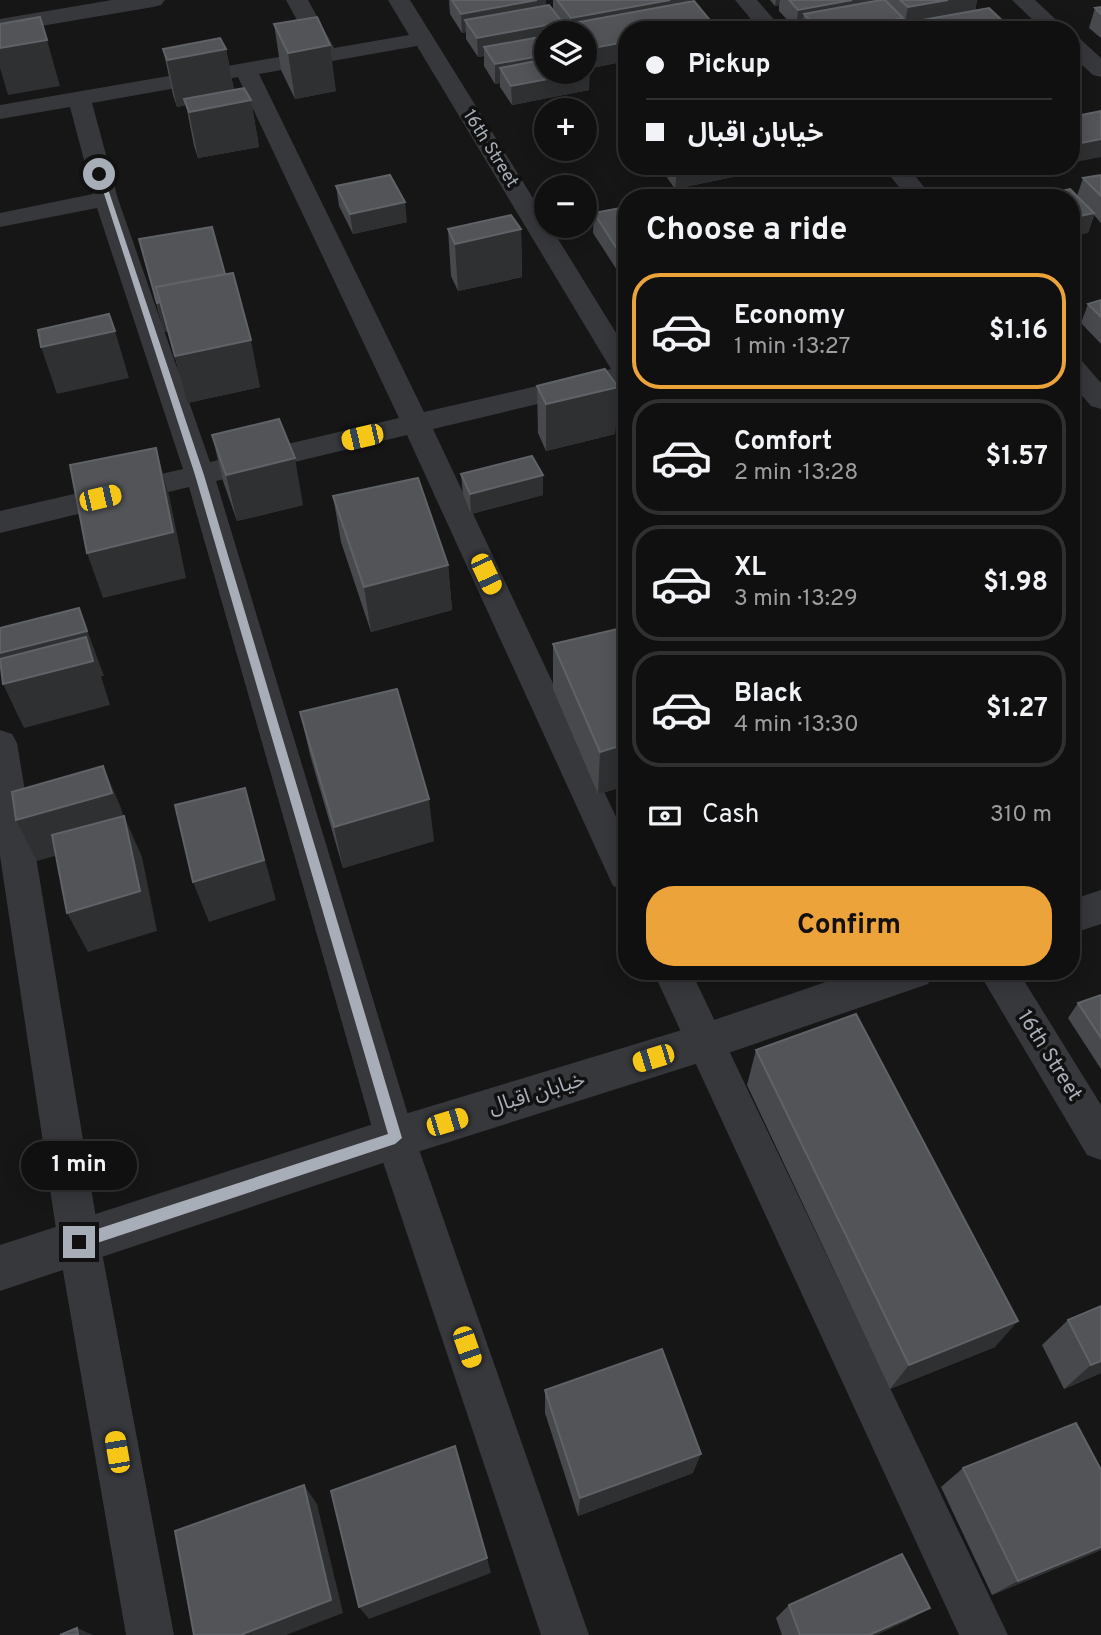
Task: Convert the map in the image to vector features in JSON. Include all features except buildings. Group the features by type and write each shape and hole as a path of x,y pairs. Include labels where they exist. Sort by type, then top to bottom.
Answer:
{"street":[{"path":"0,13 77,0"},
{"path":"0,26 153,0"},
{"path":"297,0 327,54"},
{"name":"16th Street","path":"399,0 618,359"},
{"path":"746,0 764,21"},
{"path":"1023,0 1046,21"},
{"path":"0,112 422,39"},
{"path":"1080,51 1101,70"},
{"path":"245,68 416,424 618,858"},
{"path":"79,97 106,199 200,475 395,1138 565,1635"},
{"path":"902,175 914,189"},
{"path":"0,220 106,199"},
{"path":"0,522 618,374"},
{"path":"1080,376 1101,400"},
{"path":"0,743 79,1242 150,1635"},
{"path":"1080,914 1101,907"},
{"path":"675,980 984,1635"},
{"name":"خیابان اقبال","path":"0,1268 395,1138 705,1042 887,980"},
{"name":"16th Street","path":"1003,980 1101,1141"}],"route":[{"path":"79,1242 395,1138 200,475 99,174"}]}
